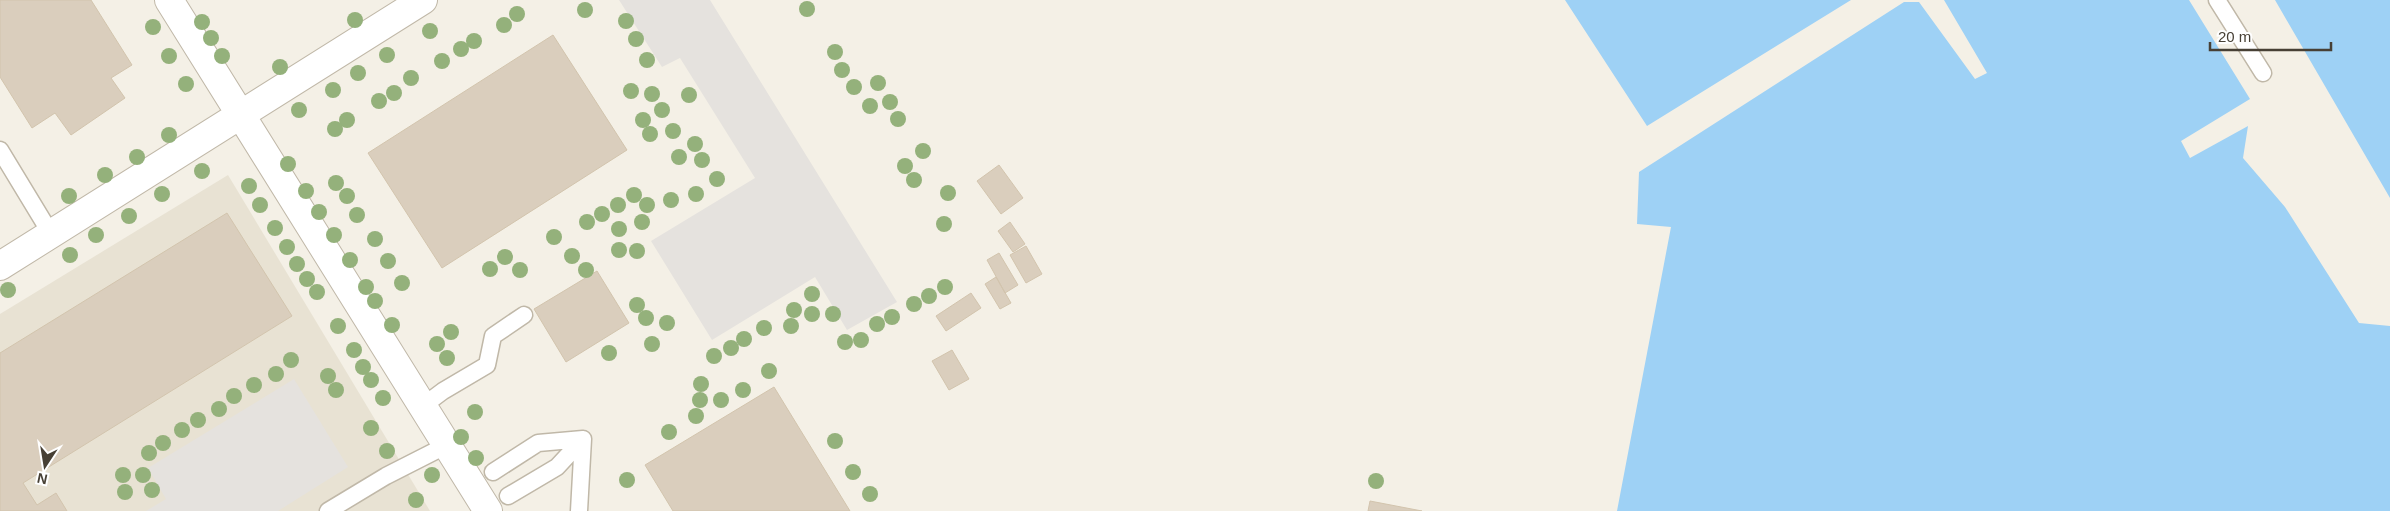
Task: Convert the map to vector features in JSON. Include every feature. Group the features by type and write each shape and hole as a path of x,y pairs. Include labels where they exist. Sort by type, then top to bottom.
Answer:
{"street":[{"path":"169,0 447,445 498,503"},
{"path":"0,266 423,0"}],"lane":[{"path":"2217,0 2263,73"},
{"path":"0,150 51,234"},
{"path":"423,406 443,391 487,365 493,336 524,315"},
{"path":"493,472 538,442 583,439"},
{"path":"498,503 558,467 583,439"},
{"path":"579,511 583,439"},
{"path":"328,511 386,476 447,445"}],"shaded area":[{"path":"619,0 710,0 897,302 847,330 815,277 712,340 651,241 755,178 680,58 662,67"},
{"path":"228,175 430,511 0,511 0,314"},
{"path":"294,379 348,467 278,511 146,511 166,499 148,468"}],"water":[{"path":"1565,0 1851,0 1647,126"},
{"path":"1944,0 2189,0 2250,99 2181,141 2190,158 2248,126 2243,158 2285,207 2359,323 2390,326 2390,511 1617,511 1671,227 1637,224 1639,172 1904,2 1919,2 1975,79 1987,73"},
{"path":"2275,0 2390,0 2390,198"}],"building":[{"path":"0,0 91,0 132,65 111,78 125,98 71,135 55,113 32,128 0,77"},
{"path":"553,35 627,150 442,268 368,153"},
{"path":"999,165 1023,198 1001,214 977,181"},
{"path":"227,213 292,316 23,483 37,505 56,493 67,511 0,511 0,353"},
{"path":"1010,222 1025,244 1013,252 998,231"},
{"path":"1026,246 1042,274 1026,283 1010,255"},
{"path":"999,253 1018,285 1005,293 987,260"},
{"path":"597,271 629,323 566,362 534,309"},
{"path":"996,277 1011,303 1000,309 985,284"},
{"path":"971,293 981,308 946,331 936,316"},
{"path":"952,350 969,379 949,390 932,361"},
{"path":"774,387 850,511 673,511 645,465"},
{"path":"1370,501 1422,511 1368,511"}]}
